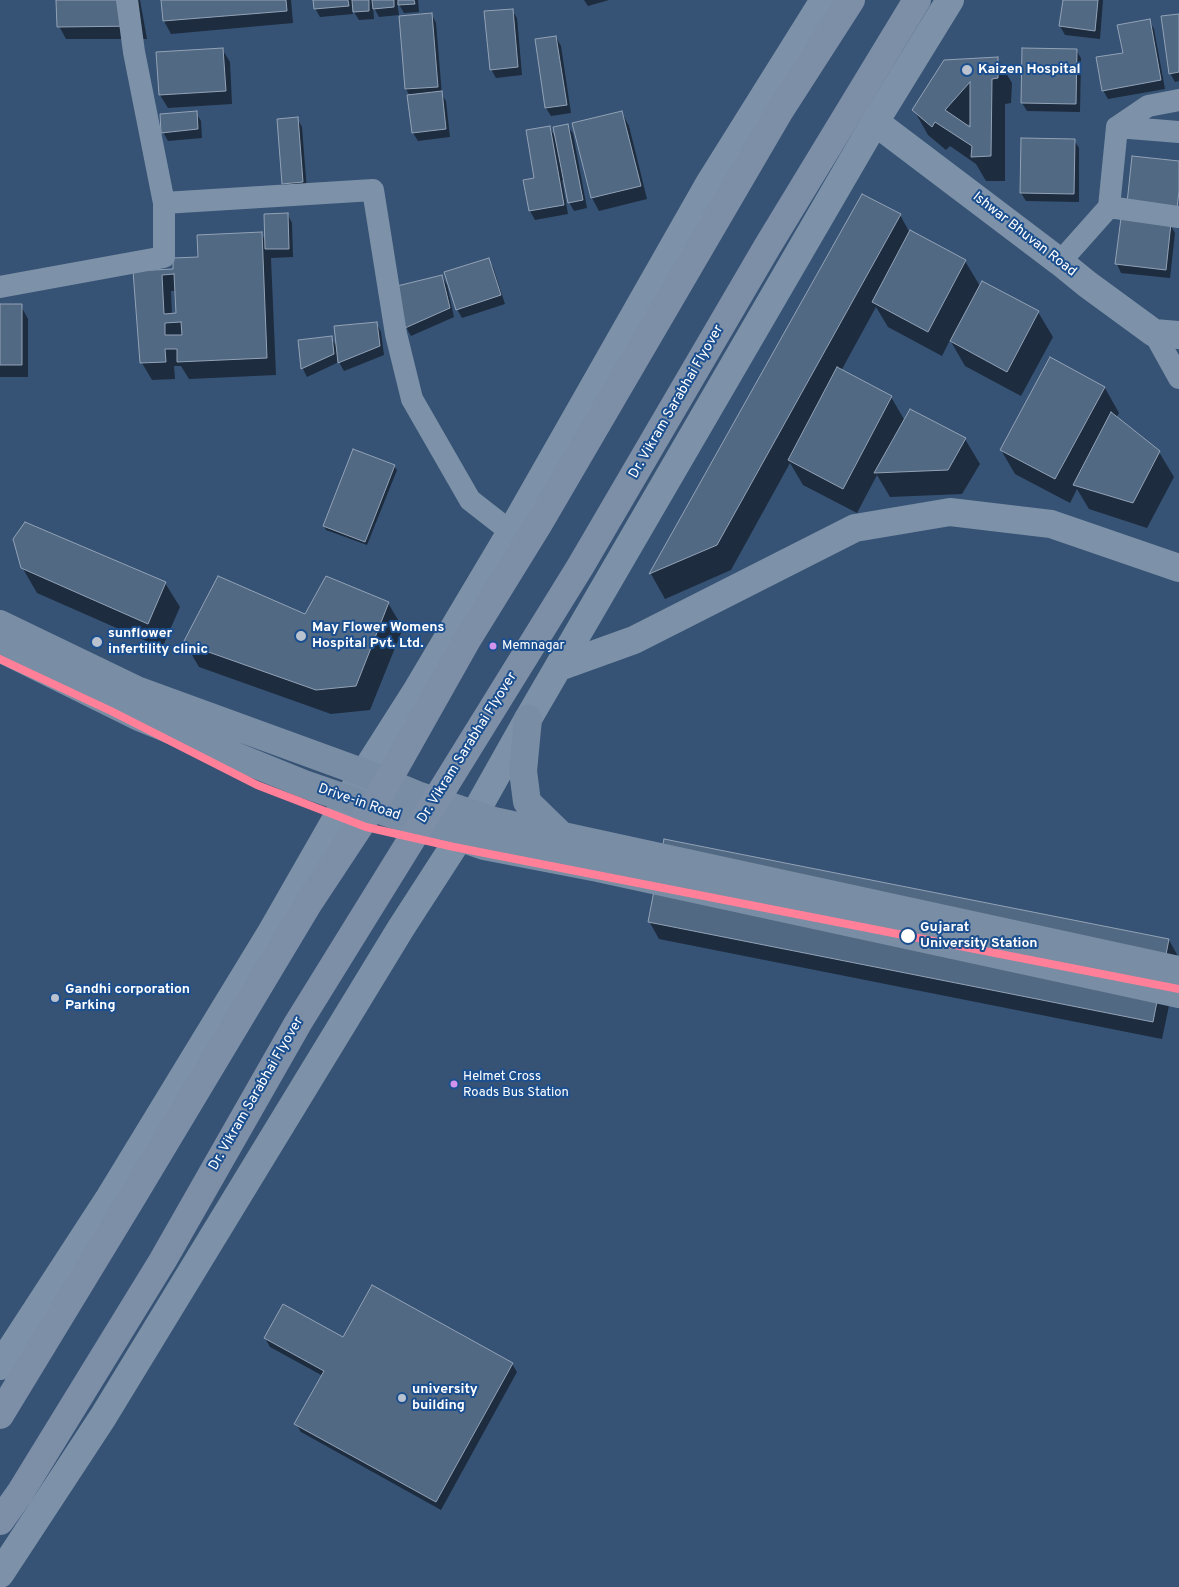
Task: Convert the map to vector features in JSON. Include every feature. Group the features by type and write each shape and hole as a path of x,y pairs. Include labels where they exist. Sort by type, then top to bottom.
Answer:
{"main road":[{"path":"0,1415 308,904 378,798 467,640 538,525 774,120 851,0"},
{"name":"Dr. Vikram Sarabhai Flyover","path":"0,1520 20,1493 163,1260 298,1023 580,567 762,256 917,0"},
{"path":"0,624 139,691 364,773 417,795 494,821 1179,970"},
{"name":"Drive-in Road","path":"0,648 132,714 304,784 484,846 598,868 1179,994"},
{"path":"528,719 523,771 527,802 562,836"}],"street":[{"path":"0,287 164,257 164,203 134,52 127,0"},
{"path":"0,1366 108,1200 272,931 347,800 417,690 511,532 709,184 824,0"},
{"path":"0,1574 103,1417 401,928 474,815 875,122 950,0"},
{"path":"1117,127 1148,106 1179,100"},
{"name":"Ishwar Bhuvan Road","path":"875,122 1087,284 1167,334"},
{"path":"1117,127 1179,132"},
{"path":"1060,262 1109,207 1117,127"},
{"path":"164,203 373,190 396,334 412,399 470,500 511,532"},
{"path":"1109,207 1179,217"},
{"path":"1167,334 1179,378"},
{"path":"559,667 634,640 855,528 950,512 1051,524 1179,568"}],"building":[{"path":"56,0 136,0 140,26 57,27"},
{"path":"161,0 286,0 287,11 163,21"},
{"path":"313,0 348,0 349,6 314,9"},
{"path":"352,0 369,0 369,11 353,12"},
{"path":"372,0 394,0 394,7 373,9"},
{"path":"398,0 414,0 415,4 398,5"},
{"path":"1063,0 1098,0 1095,31 1059,26"},
{"path":"513,9 518,67 490,70 484,11"},
{"path":"432,13 438,87 405,89 399,16"},
{"path":"1179,14 1179,72 1169,74 1161,16"},
{"path":"1150,19 1161,80 1102,91 1096,57 1123,53 1117,25"},
{"path":"556,36 567,105 545,108 535,39"},
{"path":"223,48 226,91 159,95 156,52"},
{"path":"1022,48 1077,49 1076,104 1021,103"},
{"path":"998,57 998,78 992,79 991,156 971,157 972,146 935,122 932,127 912,110 944,60","holes":["970,82 970,127 945,110"]},
{"path":"442,91 446,129 412,133 407,95"},
{"path":"197,111 198,129 161,133 160,114"},
{"path":"622,111 641,186 591,198 572,123"},
{"path":"298,117 303,182 282,184 277,119"},
{"path":"568,124 583,200 568,203 553,127"},
{"path":"550,126 564,205 529,211 523,180 534,178 526,130"},
{"path":"1021,138 1075,139 1074,194 1020,193"},
{"path":"1132,156 1179,161 1177,209 1127,203"},
{"path":"862,194 901,214 717,545 649,574"},
{"path":"288,213 289,249 265,249 264,214"},
{"path":"1121,218 1171,223 1166,270 1115,264"},
{"path":"910,230 966,260 928,332 872,302"},
{"path":"262,232 267,358 177,362 177,349 165,349 166,362 140,363 133,271 173,269 173,258 198,257 197,235","holes":["174,274 176,313 164,314 162,275","181,322 182,335 165,335 165,323"]},
{"path":"489,258 501,295 456,310 444,272"},
{"path":"442,275 450,308 405,328 397,286"},
{"path":"982,281 1039,311 1007,372 950,341"},
{"path":"0,304 22,304 22,365 0,365"},
{"path":"377,322 380,346 338,363 334,326"},
{"path":"332,336 334,354 301,369 298,340"},
{"path":"1050,357 1105,387 1055,479 1000,450"},
{"path":"837,367 892,396 843,489 788,460"},
{"path":"910,409 966,438 948,470 874,473"},
{"path":"1111,412 1160,451 1133,503 1073,485"},
{"path":"353,449 395,465 365,542 323,526"},
{"path":"25,522 166,582 148,624 21,568 13,539"},
{"path":"218,576 305,614 326,576 389,602 356,686 316,690 183,643"},
{"name":"Gujarat University Station","path":"664,839 1169,939 1153,1022 648,922"},
{"name":"university building","path":"372,1285 513,1363 436,1502 294,1424 324,1371 264,1338 283,1304 343,1337"}],"transit line":[{"path":"0,659 111,711 257,785 366,827 454,847 1179,989"}],"place":[{"name":"Kaizen Hospital","path":"967,70"},
{"name":"May Flower Womens Hospital Pvt. Ltd.","path":"301,636"},
{"name":"sunflower infertility clinic","path":"97,642"},
{"name":"Memnagar","path":"493,646"},
{"name":"Gujarat University Station","path":"908,936"},
{"name":"Gandhi corporation Parking","path":"55,998"},
{"name":"Helmet Cross Roads Bus Station","path":"454,1084"},
{"name":"university building","path":"402,1398"}]}
